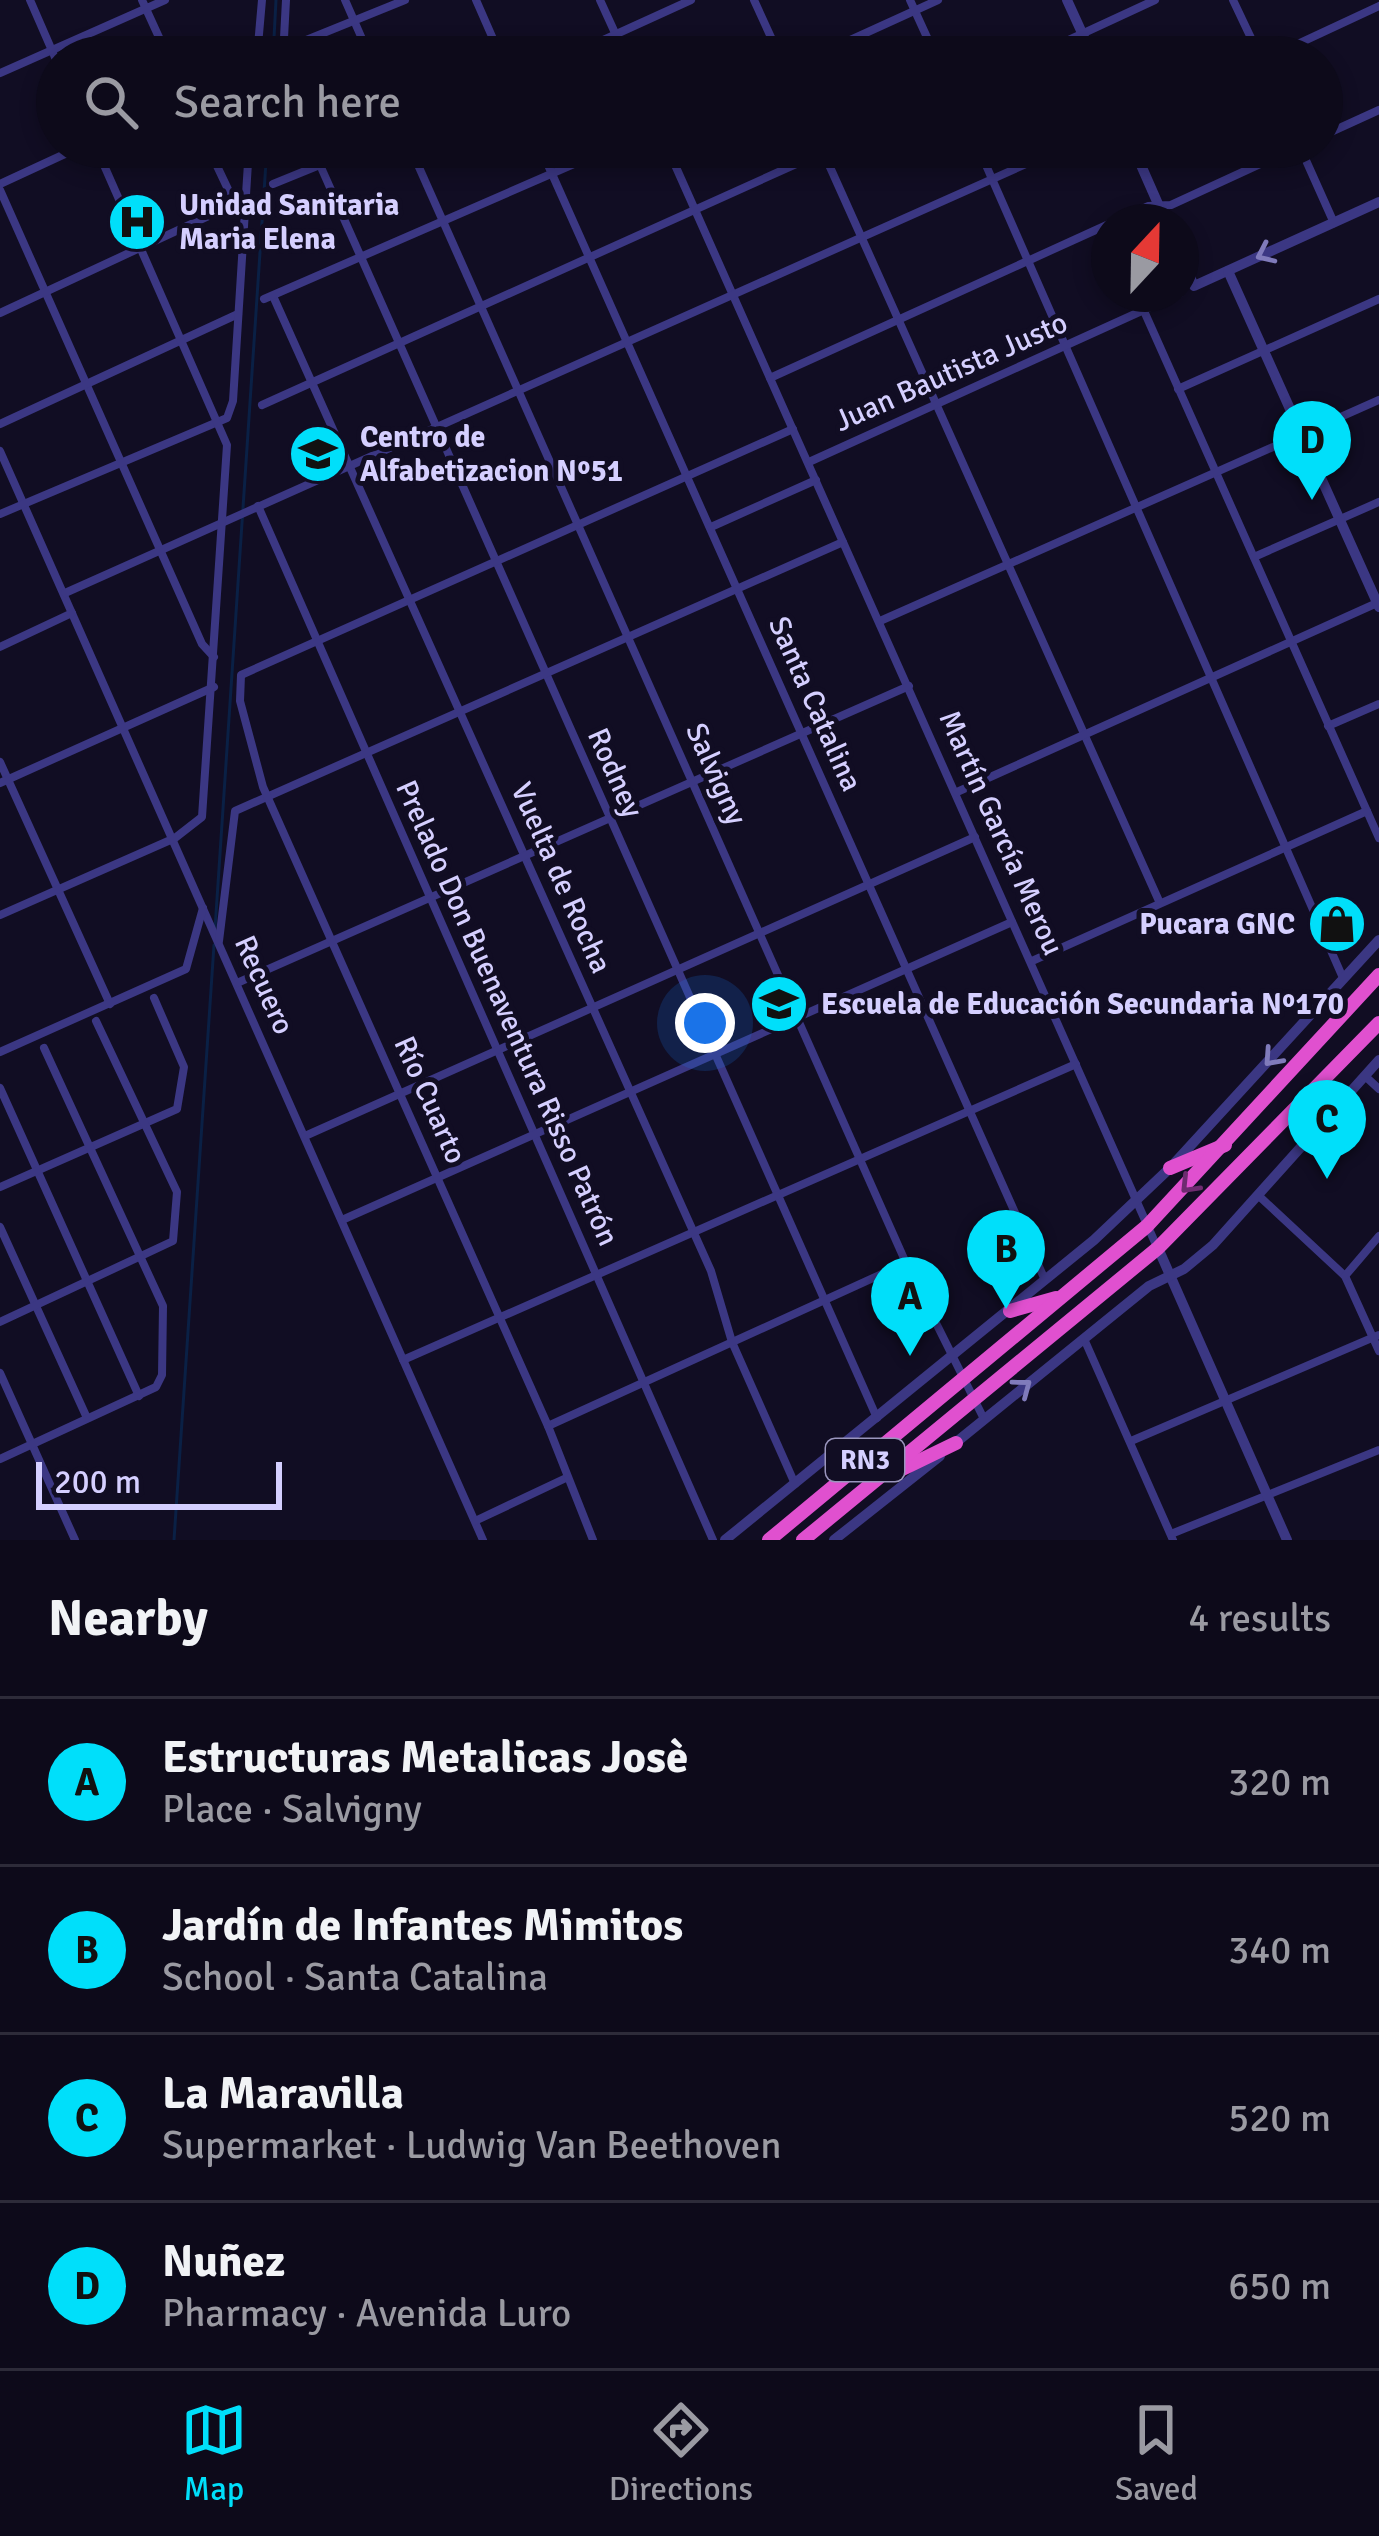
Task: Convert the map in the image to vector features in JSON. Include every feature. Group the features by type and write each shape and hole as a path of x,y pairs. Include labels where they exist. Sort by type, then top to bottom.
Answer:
{"highway":[{"name":"RN3","path":"770,1540 1147,1226 1230,1142 1379,975"},
{"name":"RN3","path":"802,1540 1158,1248 1379,1023"},
{"path":"1170,1168 1230,1142"},
{"path":"1010,1311 1061,1297"},
{"path":"871,1484 956,1443"}],"street":[{"path":"30,0 46,36"},
{"path":"81,36 144,4 165,0"},
{"path":"249,0 260,16"},
{"path":"259,36 262,0"},
{"path":"285,36 286,0"},
{"path":"345,0 362,36"},
{"path":"323,36 405,0"},
{"path":"476,0 492,36"},
{"path":"600,0 616,34"},
{"path":"612,36 691,0"},
{"path":"754,0 770,36"},
{"path":"910,0 926,36"},
{"path":"858,36 938,0"},
{"path":"1066,0 1082,34"},
{"path":"1078,36 1155,0"},
{"path":"1233,0 1250,36"},
{"path":"144,4 158,36"},
{"path":"1315,36 1379,6"},
{"path":"0,73 36,58"},
{"path":"1343,126 1379,110"},
{"path":"38,168 0,187 202,644 215,658"},
{"path":"0,915 175,838 202,817 229,458 104,168"},
{"path":"218,168 244,214"},
{"path":"0,514 218,424 232,409 248,168"},
{"path":"273,184 317,168"},
{"name":"Rodney","path":"320,168 877,1418"},
{"name":"Salvigny","path":"419,168 906,1263 984,1418"},
{"name":"Santa Catalina","path":"549,168 1046,1281"},
{"path":"360,258 566,168"},
{"name":"Martín García Merou","path":"677,168 1287,1540"},
{"path":"262,405 782,168"},
{"path":"831,168 1159,901"},
{"path":"987,168 1132,510 1343,980"},
{"path":"65,593 1015,168"},
{"path":"1143,168 1159,204"},
{"path":"1165,204 1249,168"},
{"path":"1308,168 1334,223"},
{"path":"0,313 245,199"},
{"name":"Juan Bautista Justo","path":"1199,284 1379,202"},
{"path":"770,378 1091,233"},
{"name":"Vuelta de Rocha","path":"360,258 268,298 313,382 631,1092 795,1484"},
{"path":"957,793 1378,604 1228,271"},
{"path":"1178,389 1379,299"},
{"name":"Juan Bautista Justo","path":"808,462 1142,312"},
{"path":"1144,312 1379,838"},
{"path":"0,424 239,314"},
{"path":"880,621 1379,400"},
{"path":"315,642 793,428"},
{"name":"Recuero","path":"0,451 483,1540"},
{"path":"711,527 816,480"},
{"path":"1254,557 1379,502"},
{"name":"Prelado Don Buenaventura Risso Patrón","path":"258,506 713,1540"},
{"path":"219,943 235,811 844,542"},
{"path":"0,646 72,613"},
{"name":"Río Cuarto","path":"315,642 241,675 240,701 267,797 548,1426 593,1540"},
{"path":"237,983 909,686"},
{"path":"4,782 214,687"},
{"path":"1328,727 1379,704"},
{"path":"0,761 4,782 110,1004"},
{"path":"1032,961 1367,811"},
{"path":"305,1136 976,837"},
{"path":"0,1052 191,966 203,908"},
{"path":"343,1220 1012,922"},
{"path":"725,1540 952,1360 1136,1201 1379,940"},
{"path":"0,1187 177,1109 184,1067 154,998"},
{"path":"0,1322 170,1246 177,1192 96,1021"},
{"path":"0,1459 156,1387 166,1322 143,1258 44,1048"},
{"path":"834,1540 1148,1286 1213,1245 1379,1060"},
{"path":"403,1360 1076,1064"},
{"path":"1365,1076 1379,1089"},
{"path":"0,1088 140,1396"},
{"path":"1259,1196 1345,1276 1379,1351"},
{"path":"0,1227 87,1418"},
{"path":"1345,1276 1379,1236"},
{"path":"548,1426 906,1263"},
{"path":"1131,1441 1376,1336"},
{"path":"1084,1341 1172,1537 1379,1450"},
{"path":"0,1372 75,1540"},
{"path":"475,1521 566,1478"}],"waterway":[{"path":"274,36 276,0"},
{"path":"215,929 266,168"},
{"path":"174,1540 214,945"}],"place":[{"name":"Unidad Sanitaria Maria Elena","path":"137,222"},
{"name":"Centro de Alfabetizacion Nº51","path":"318,454"},
{"name":"Nuñez","path":"1312,500"},
{"name":"Pucara GNC","path":"1337,924"},
{"name":"Escuela de Educación Secundaria Nº170","path":"779,1004"},
{"name":"La Maravilla","path":"1327,1179"},
{"name":"Jardín de Infantes Mimitos","path":"1006,1309"},
{"name":"Estructuras Metalicas Josè","path":"910,1356"}]}
